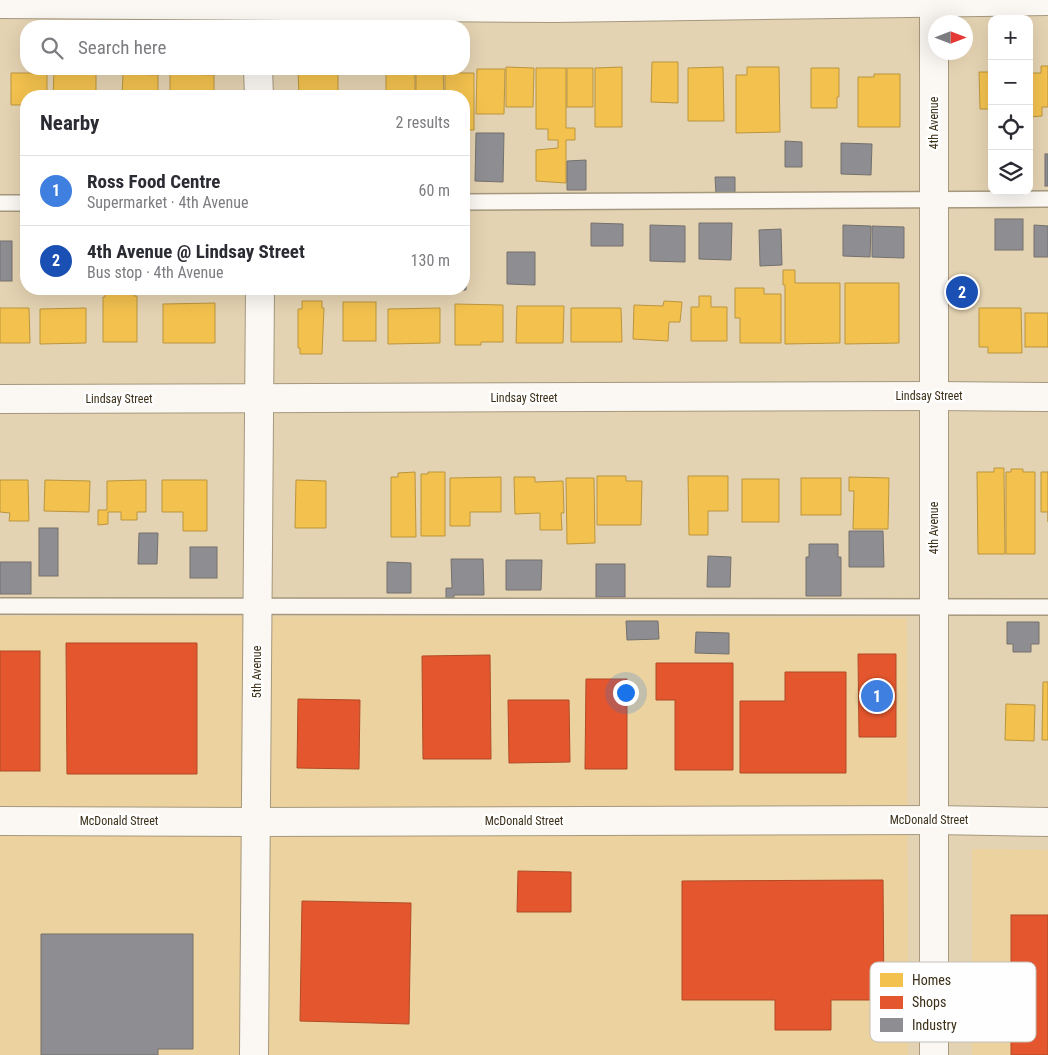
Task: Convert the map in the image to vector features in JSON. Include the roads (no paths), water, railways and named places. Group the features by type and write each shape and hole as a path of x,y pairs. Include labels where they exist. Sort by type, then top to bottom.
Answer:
{"street":[{"name":"4th Avenue","path":"934,1 934,962"},
{"path":"0,4 257,11 412,3 1048,1"},
{"path":"258,75 259,90"},
{"name":"5th Avenue","path":"254,1055 260,295"},
{"name":"Lindsay Street","path":"0,399 1048,397"},
{"name":"McDonald Street","path":"0,821 935,820 1048,822"},
{"name":"4th Avenue","path":"934,1042 934,1055"}],"lane":[{"path":"470,202 1048,199"},
{"path":"0,203 20,203"},
{"path":"0,606 1048,607"}],"place":[{"name":"4th Avenue @ Lindsay Street","path":"962,292"},
{"name":"Ross Food Centre","path":"877,696"}]}
